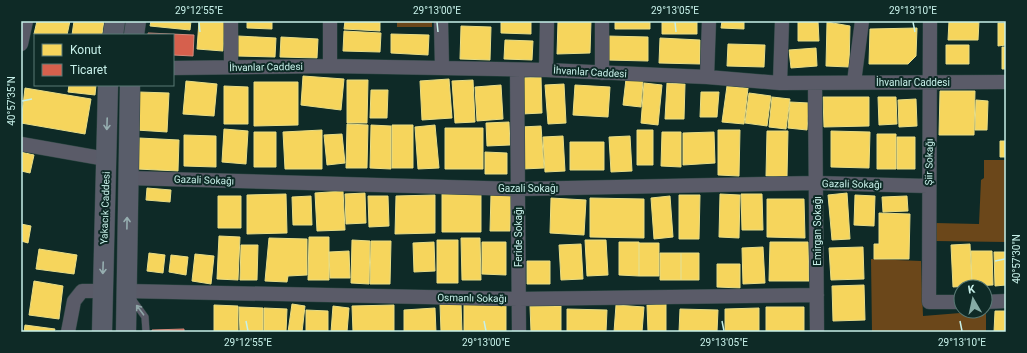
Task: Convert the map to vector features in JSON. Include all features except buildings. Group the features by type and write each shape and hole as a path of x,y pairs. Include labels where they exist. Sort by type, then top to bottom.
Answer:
{"main road":[{"path":"113,34 115,21"},
{"path":"134,34 136,21"},
{"name":"Yakacık Caddesi","path":"102,332 108,86"},
{"path":"126,332 130,86"}],"street":[{"path":"21,44 26,21"},
{"path":"231,21 231,68"},
{"path":"330,21 330,66"},
{"path":"441,21 442,67"},
{"path":"546,21 546,70"},
{"path":"602,21 602,73"},
{"path":"707,77 709,21"},
{"path":"780,83 782,21"},
{"path":"854,82 862,21"},
{"name":"Şiir Sokağı","path":"930,21 928,186 929,302 953,302"},
{"name":"İhvanlar Caddesi","path":"174,68 330,66 442,67 707,77 780,83 1006,82"},
{"name":"Feride Sokağı","path":"517,70 519,332"},
{"name":"Emirgan Sokağı","path":"815,83 817,332"},
{"path":"21,144 106,159"},
{"name":"Gazali Sokağı","path":"128,178 518,189 816,183 928,186"},
{"path":"68,332 74,301 82,291 102,291"},
{"name":"Osmanlı Sokağı","path":"126,291 518,299 817,296"},
{"path":"993,302 1006,301"}],"lane":[{"path":"126,291 145,317 146,332"}],"shaded area":[{"path":"397,21 432,21 432,27 397,27"},
{"path":"984,160 1006,160 1006,242 935,241 935,223 979,224 981,180 984,178"},
{"path":"871,259 921,261 923,316 953,314 953,319 986,319 986,332 872,332"}]}
